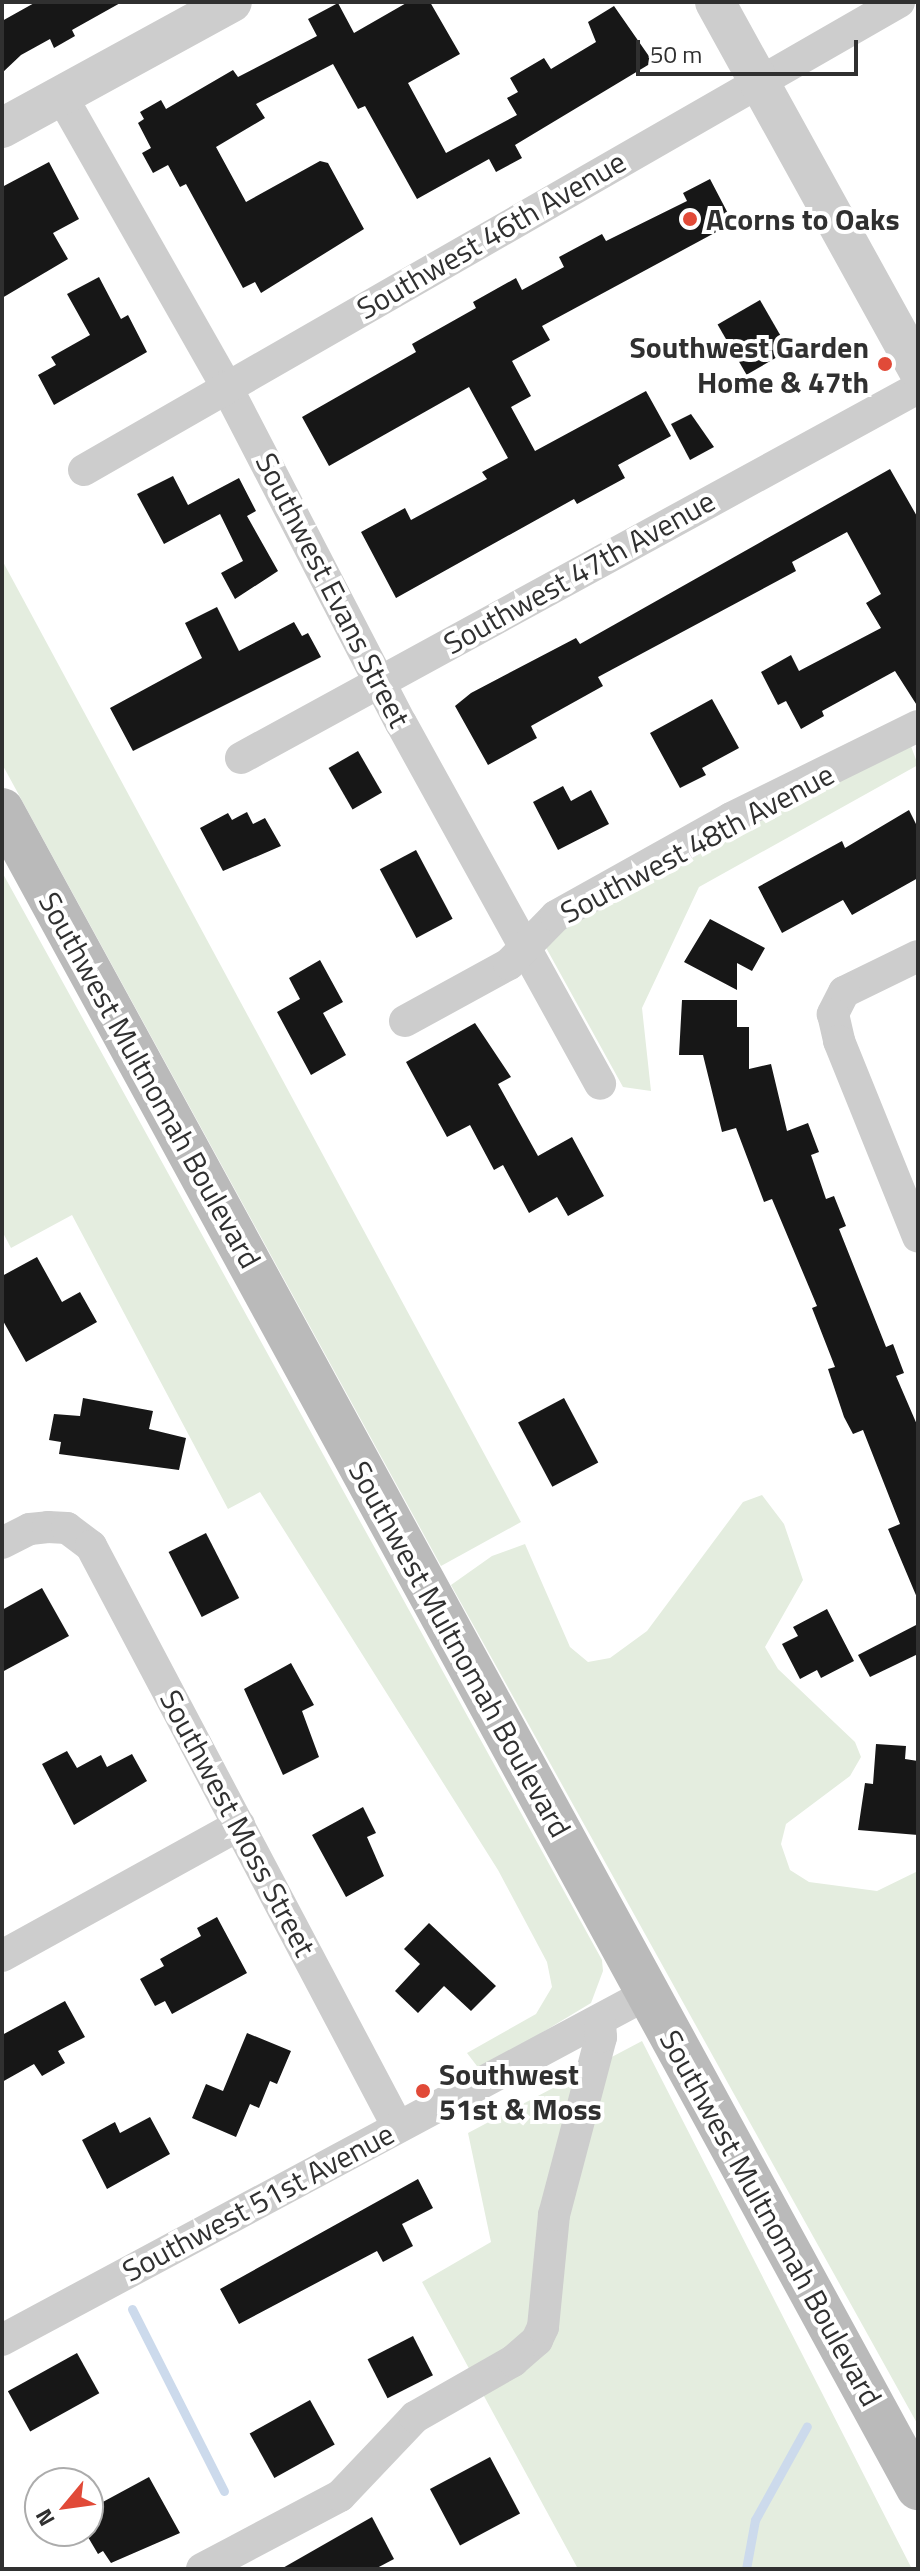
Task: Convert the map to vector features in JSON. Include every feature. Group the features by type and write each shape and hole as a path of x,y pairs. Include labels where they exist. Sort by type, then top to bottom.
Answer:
{"main road":[{"name":"Southwest Multnomah Boulevard","path":"2,810 918,2488"}],"street":[{"path":"2,128 232,2"},
{"path":"715,2 918,370"},
{"name":"Southwest 46th Avenue","path":"84,470 899,2"},
{"name":"Southwest Evans Street","path":"62,97 226,386 382,679 401,723 526,944 600,1084"},
{"name":"Southwest 47th Avenue","path":"241,758 918,388"},
{"name":"Southwest 48th Avenue","path":"405,1021 509,964 556,916 717,826 918,726"},
{"path":"918,956 844,992 833,1014 839,1041 918,1237"},
{"name":"Southwest Moss Street","path":"2,1543 30,1529 67,1528 91,1546 398,2127"},
{"path":"2,1956 239,1825"},
{"name":"Southwest 51st Avenue","path":"2,2340 649,1993"},
{"path":"202,2569 340,2496 415,2417 513,2361 537,2340 543,2327 559,2189 601,2037 600,2022"}],"shaded area":[{"path":"2,560 521,1522 441,1566 2,764"},
{"path":"909,741 918,765 699,887 642,1008 651,1091 623,1087 544,944 554,933"},
{"path":"2,872 602,1960 603,1971 591,2003 480,2070 467,2053 536,2014 552,1987 547,1962 498,1870 260,1492 228,1509 72,1215 11,1248 2,1231"},
{"path":"762,1495 784,1524 803,1580 765,1647 778,1669 855,1742 861,1757 850,1776 786,1824 781,1844 790,1870 809,1882 877,1891 918,1871 918,2425 451,1585 492,1556 525,1544 570,1647 588,1662 610,1658 647,1631 743,1502"},
{"path":"642,2041 912,2569 578,2569 422,2282 491,2242 468,2133"}],"building":[{"path":"36,2 122,2 72,30 75,36 54,48 50,39 21,55 2,73 2,21"},
{"path":"408,2 430,2 460,54 408,83 446,153 517,115 507,98 518,92 510,78 544,58 551,69 596,42 588,22 614,6 653,62 515,145 522,158 496,172 489,159 417,199 365,106 358,109 333,64 256,104 265,118 216,147 246,202 320,161 328,163 364,229 261,293 255,282 243,288 186,184 180,187 168,165 153,173 142,153 151,148 138,123 144,119 140,112 161,100 166,109 233,70 238,77 317,36 308,19 338,3 354,33"},
{"path":"49,162 79,219 53,233 68,259 2,298 2,187"},
{"path":"710,179 733,223 542,326 550,340 512,361 531,396 511,407 535,451 646,391 671,436 618,465 625,478 577,504 574,499 396,598 361,532 405,508 411,520 487,479 482,472 508,458 469,387 329,466 302,417 416,352 412,344 476,308 473,302 516,278 522,290 564,267 559,257 602,234 606,241 687,201 683,193"},
{"path":"99,277 121,319 128,315 147,352 54,405 38,375 56,365 51,357 90,335 67,294"},
{"path":"760,300 789,350 747,375 718,324"},
{"path":"691,414 714,447 690,460 671,424"},
{"path":"890,469 918,518 918,707 895,671 822,711 824,716 801,729 786,701 778,705 761,672 791,655 799,671 881,628 866,603 881,594 847,532 792,562 796,571 598,677 603,686 531,726 537,738 488,765 455,706 471,693 576,638 580,644"},
{"path":"173,476 188,505 239,478 256,511 247,516 278,571 235,599 221,573 243,561 220,514 164,544 137,494"},
{"path":"217,607 239,651 294,622 302,636 308,633 321,657 133,751 110,708 202,658 185,623"},
{"path":"712,699 739,748 702,768 706,775 680,788 650,733"},
{"path":"358,751 382,793 353,810 329,768"},
{"path":"563,786 571,801 591,790 609,824 558,850 533,802"},
{"path":"909,810 918,828 918,878 852,915 843,900 782,933 758,887 842,841 845,848"},
{"path":"247,812 253,824 265,818 281,846 223,871 200,828 228,813 232,820"},
{"path":"416,850 453,919 416,938 380,869"},
{"path":"710,919 765,948 752,971 737,963 737,990 684,962"},
{"path":"320,960 343,1002 323,1013 346,1055 311,1075 277,1012 300,999 289,978"},
{"path":"682,1000 737,1000 737,1027 749,1027 749,1069 771,1064 787,1131 808,1123 819,1152 811,1155 826,1199 834,1196 846,1226 839,1229 886,1347 893,1344 904,1373 896,1376 918,1427 918,1600 888,1529 900,1524 863,1430 853,1434 844,1417 828,1369 835,1367 812,1308 817,1306 772,1199 764,1202 736,1128 722,1132 703,1055 679,1055"},
{"path":"475,1023 511,1077 498,1084 538,1156 572,1137 604,1196 568,1216 557,1197 529,1213 503,1165 494,1170 470,1125 447,1137 406,1062"},
{"path":"37,1257 62,1302 80,1292 97,1322 26,1362 2,1319 2,1276"},
{"path":"83,1398 153,1411 149,1429 186,1438 179,1470 59,1454 61,1442 49,1440 54,1414 80,1416"},
{"path":"564,1398 598,1462 552,1487 518,1422"},
{"path":"206,1533 239,1598 202,1617 169,1552"},
{"path":"42,1588 69,1636 2,1672 2,1610"},
{"path":"827,1609 854,1661 821,1678 817,1670 800,1679 782,1644 798,1636 793,1627"},
{"path":"918,1624 918,1654 870,1677 858,1655"},
{"path":"291,1663 314,1705 302,1711 319,1757 283,1775 244,1689"},
{"path":"876,1744 906,1746 905,1759 918,1761 918,1835 858,1830 865,1783 873,1784"},
{"path":"67,1751 77,1768 101,1755 107,1767 132,1754 147,1781 74,1825 42,1764"},
{"path":"363,1807 376,1833 367,1837 384,1876 346,1897 312,1835"},
{"path":"217,1917 247,1973 172,2014 165,2001 155,2006 140,1979 164,1966 160,1959 201,1936 197,1928"},
{"path":"429,1923 496,1986 471,2011 444,1986 418,2013 395,1991 420,1964 404,1949"},
{"path":"65,2001 85,2037 58,2051 65,2063 42,2076 34,2064 2,2082 2,2035"},
{"path":"247,2033 291,2051 277,2084 270,2081 259,2108 250,2104 236,2137 192,2118 206,2084 223,2091"},
{"path":"150,2117 170,2154 107,2189 82,2140 115,2122 120,2133"},
{"path":"418,2179 433,2208 402,2224 413,2246 383,2262 377,2251 239,2324 220,2289"},
{"path":"413,2336 433,2375 388,2398 368,2359"},
{"path":"77,2353 99,2393 30,2432 8,2391"},
{"path":"310,2400 335,2445 274,2478 250,2433"},
{"path":"490,2457 520,2514 460,2545 430,2489"},
{"path":"149,2477 180,2533 111,2563 103,2551 98,2554 94,2547 104,2547 104,2501"},
{"path":"372,2517 394,2559 375,2569 281,2569"}],"waterway":[{"path":"132,2309 224,2491"},
{"path":"746,2569 755,2520 807,2426"}],"place":[{"name":"Acorns to Oaks","path":"690,219"},
{"name":"Southwest Garden Home & 47th","path":"885,364"},
{"name":"Southwest 51st & Moss","path":"423,2091"}]}
